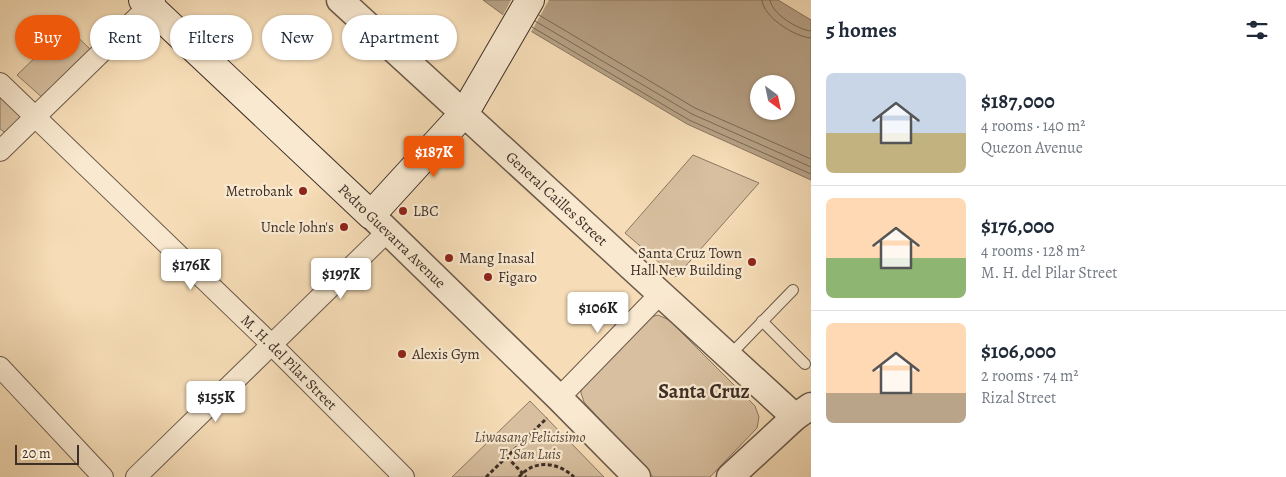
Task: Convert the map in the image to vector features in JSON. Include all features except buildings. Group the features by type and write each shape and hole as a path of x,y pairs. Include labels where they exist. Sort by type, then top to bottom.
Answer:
{"main road":[{"path":"380,223 466,112 504,49 530,0"},
{"name":"Pedro Guevarra Avenue","path":"149,2 380,223"}],"street":[{"name":"General Cailles Street","path":"340,0 466,112 730,355 803,411"},
{"path":"0,151 149,2"},
{"name":"M. H. del Pilar Street","path":"0,83 270,344 404,477"},
{"path":"136,477 270,344 380,223"},
{"name":"Pedro Guevarra Avenue","path":"380,223 637,477"},
{"path":"561,400 661,293"},
{"path":"0,367 103,477"},
{"path":"730,477 803,411"}],"lane":[{"path":"730,355 794,290"},
{"path":"762,321 805,364"}],"path":[{"path":"486,477 561,400"},
{"path":"507,457 526,477"},
{"path":"519,477 522,473 543,464 565,469 573,477"}],"green space":[{"path":"80,39 90,49 45,100 17,75 33,60 80,60"},
{"path":"0,95 23,118 7,134 0,129"},
{"path":"693,155 759,183 676,277 625,233"},
{"path":"658,315 669,320 755,406 759,417 757,428 710,477 653,477 584,402 581,393 582,384 647,318"},
{"name":"Liwasang Felicisimo T. San Luis","path":"530,401 604,477 452,477"}],"water":[{"path":"483,0 778,0 811,20 811,180 687,124 502,14"}],"pier":[{"path":"511,0 549,0 530,34 502,17"}],"place":[{"name":"Metrobank","path":"303,191"},
{"name":"LBC","path":"403,211"},
{"name":"Uncle John's","path":"344,227"},
{"name":"Mang Inasal","path":"449,258"},
{"name":"Santa Cruz Town Hall New Building","path":"752,262"},
{"name":"Figaro","path":"488,277"},
{"name":"Alexis Gym","path":"402,354"}],"district":[{"name":"Santa Cruz","path":"704,391"}]}
